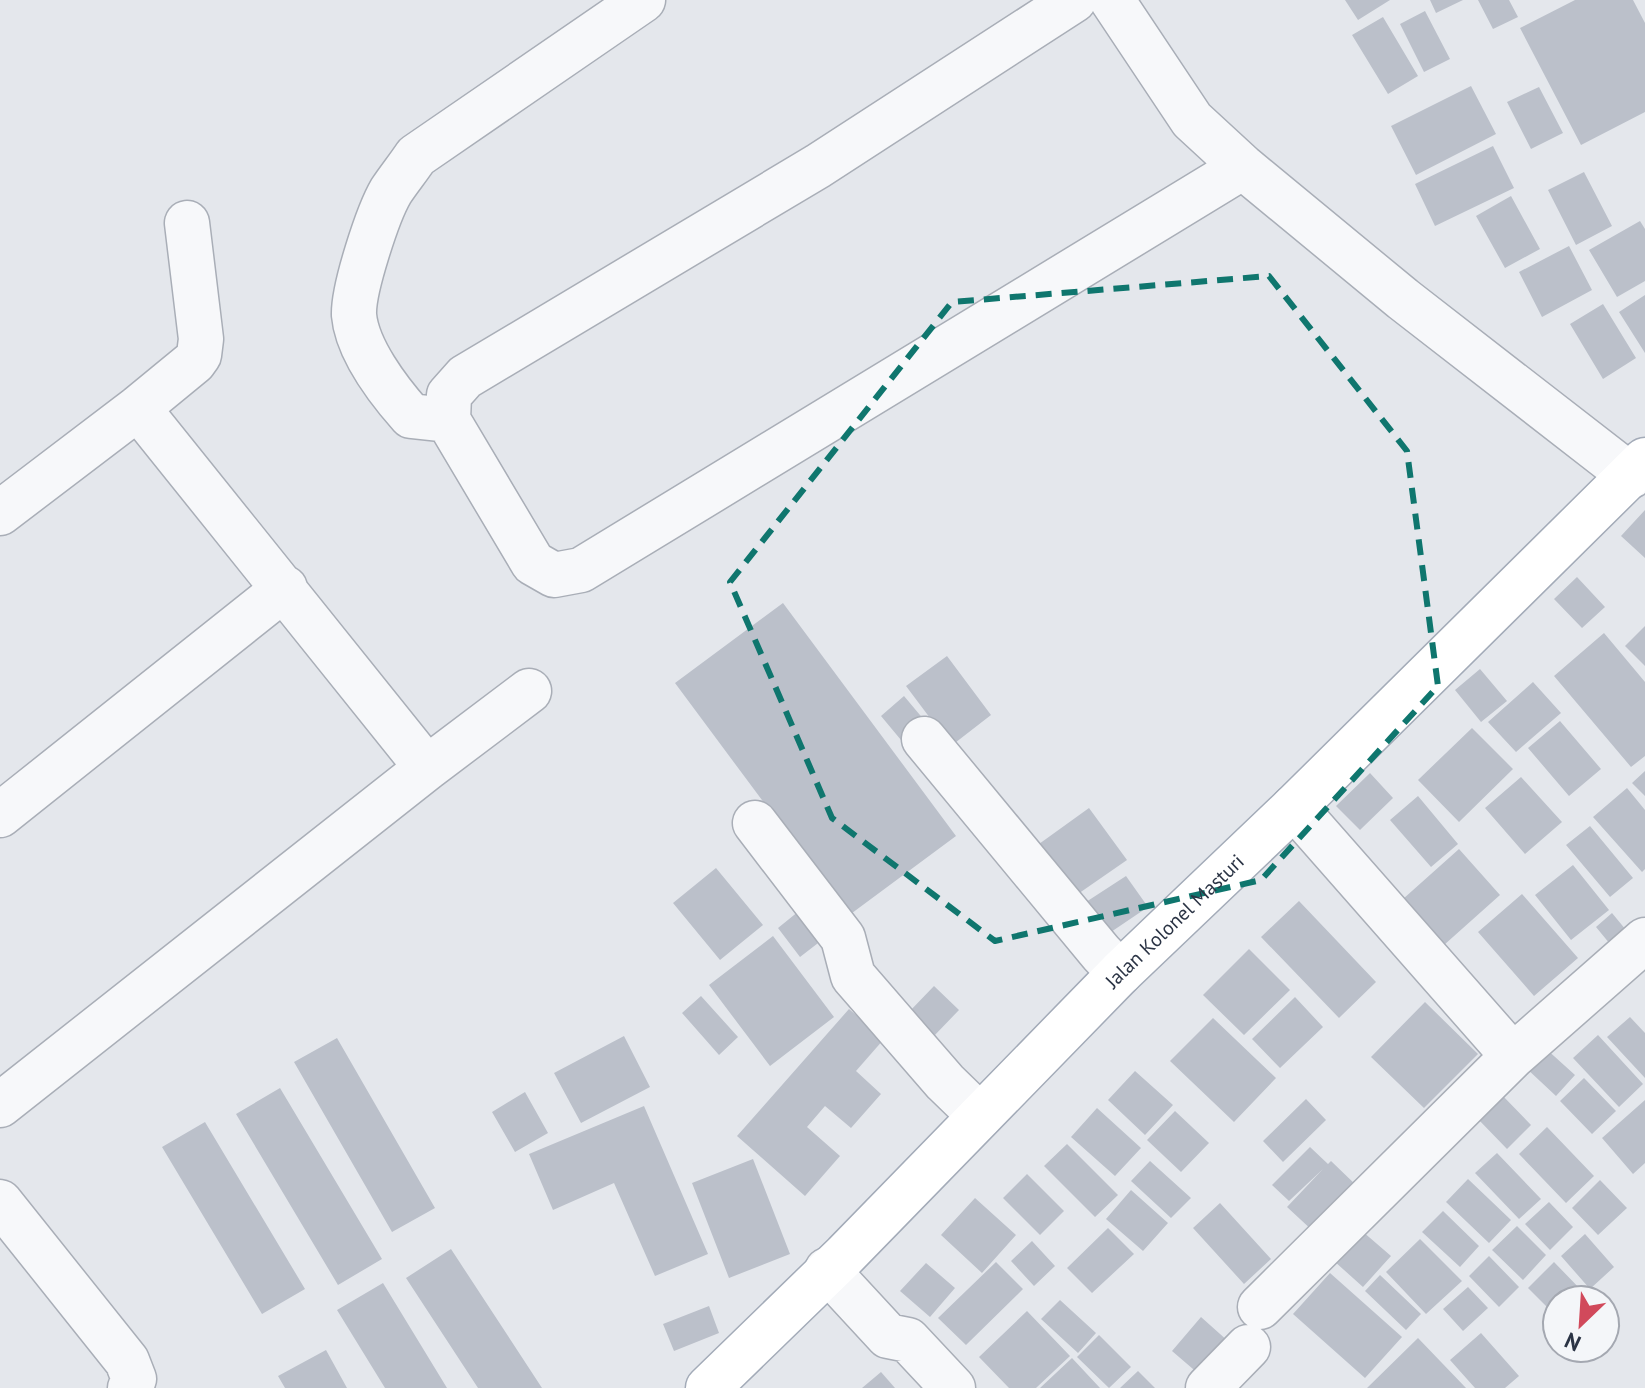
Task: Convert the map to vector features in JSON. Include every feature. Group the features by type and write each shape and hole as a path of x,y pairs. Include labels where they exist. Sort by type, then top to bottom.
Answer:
{"main road":[{"name":"Jalan Kolonel Masturi","path":"708,1388 1120,973 1641,467"}],"street":[{"path":"448,420 411,416 391,393 364,348 354,314 363,265 390,193 416,156 643,0"},
{"path":"1074,0 818,166 465,377 449,395 448,420 533,563 554,575 581,570 1243,167"},
{"path":"1112,0 1192,120 1243,167 1403,299 1641,467"},
{"path":"0,513 138,408 199,355 201,339 187,223"},
{"path":"138,408 427,768"},
{"path":"0,815 285,588"},
{"path":"0,1105 529,691"},
{"path":"924,739 1120,973"},
{"path":"1294,807 1513,1056"},
{"path":"755,823 843,938 853,976 945,1082 980,1116"},
{"path":"1208,1388 1254,1327 1513,1056 1645,940"},
{"path":"0,1202 127,1361 134,1379 130,1388"},
{"path":"836,1262 905,1319 908,1340 953,1388"}],"highlighted area":[{"path":"1269,276 1407,451 1438,686 1261,880 995,941 832,818 730,582 952,302"}],"building":[{"path":"1345,0 1390,0 1358,20"},
{"path":"1430,0 1463,0 1436,13"},
{"path":"1478,0 1509,0 1518,17 1493,29"},
{"path":"1575,0 1633,0 1645,23 1645,112 1581,145 1520,28"},
{"path":"1425,11 1450,59 1424,72 1400,24"},
{"path":"1383,17 1418,76 1388,94 1352,35"},
{"path":"1471,86 1496,134 1416,175 1391,126"},
{"path":"1539,87 1563,133 1531,149 1507,102"},
{"path":"1493,146 1514,188 1435,226 1415,184"},
{"path":"1584,172 1612,226 1576,245 1548,190"},
{"path":"1511,196 1540,249 1505,268 1476,216"},
{"path":"1640,221 1645,229 1645,281 1617,297 1589,250"},
{"path":"1569,246 1592,290 1542,317 1519,272"},
{"path":"1645,295 1645,353 1619,312"},
{"path":"1603,304 1636,358 1603,379 1570,324"},
{"path":"1645,510 1645,558 1621,536"},
{"path":"1577,577 1605,607 1582,628 1554,599"},
{"path":"783,603 956,836 848,916 675,683"},
{"path":"1645,626 1645,666 1625,646"},
{"path":"1604,633 1645,682 1645,756 1631,767 1554,676"},
{"path":"947,656 991,715 951,746 906,686"},
{"path":"1480,669 1507,701 1481,722 1455,690"},
{"path":"1533,682 1561,713 1516,752 1488,722"},
{"path":"904,696 930,727 906,746 881,716"},
{"path":"1560,721 1601,769 1569,796 1528,748"},
{"path":"1472,728 1513,769 1459,822 1418,780"},
{"path":"1645,771 1645,796 1632,783"},
{"path":"1370,773 1393,798 1360,830 1336,806"},
{"path":"1521,777 1562,822 1525,854 1485,808"},
{"path":"1627,788 1645,810 1645,869 1642,872 1593,817"},
{"path":"1418,796 1458,844 1431,867 1390,820"},
{"path":"1089,808 1127,860 1075,896 1039,844"},
{"path":"1590,826 1633,878 1610,897 1566,845"},
{"path":"1459,849 1500,895 1444,945 1403,899"},
{"path":"1573,865 1609,910 1571,940 1535,895"},
{"path":"716,868 763,925 720,960 673,903"},
{"path":"1126,876 1148,907 1108,934 1086,902"},
{"path":"1522,894 1578,958 1534,996 1478,932"},
{"path":"1299,901 1376,982 1339,1018 1261,937"},
{"path":"799,911 822,940 800,957 778,928"},
{"path":"1612,913 1626,930 1610,944 1596,927"},
{"path":"773,936 834,1017 770,1066 709,985"},
{"path":"1249,949 1290,990 1244,1035 1203,995"},
{"path":"934,986 959,1010 933,1037 908,1013"},
{"path":"701,996 738,1037 719,1055 682,1013"},
{"path":"1295,997 1323,1027 1280,1068 1252,1039"},
{"path":"1425,1002 1478,1054 1424,1108 1371,1057"},
{"path":"849,1009 884,1039 856,1071 881,1094 851,1128 825,1106 807,1127 840,1156 805,1196 737,1136"},
{"path":"1630,1017 1645,1033 1645,1078 1607,1037"},
{"path":"1213,1018 1276,1078 1234,1122 1170,1061"},
{"path":"1598,1035 1643,1084 1619,1107 1573,1058"},
{"path":"624,1036 650,1087 581,1123 554,1073"},
{"path":"337,1038 435,1208 392,1232 294,1062"},
{"path":"1544,1047 1575,1075 1556,1096 1525,1067"},
{"path":"1135,1071 1173,1105 1145,1135 1108,1100"},
{"path":"1584,1078 1616,1111 1592,1134 1560,1101"},
{"path":"280,1088 382,1259 338,1285 236,1114"},
{"path":"525,1092 548,1133 515,1152 492,1112"},
{"path":"1501,1094 1531,1125 1507,1149 1477,1118"},
{"path":"1306,1099 1326,1120 1283,1162 1263,1141"},
{"path":"1645,1100 1645,1163 1633,1174 1602,1138"},
{"path":"644,1106 708,1254 655,1276 614,1183 553,1210 529,1154"},
{"path":"1097,1108 1141,1148 1115,1176 1071,1137"},
{"path":"1175,1111 1209,1143 1181,1172 1147,1140"},
{"path":"205,1122 305,1289 262,1314 162,1147"},
{"path":"1547,1127 1594,1176 1566,1203 1519,1154"},
{"path":"1067,1144 1118,1195 1095,1217 1044,1166"},
{"path":"1310,1147 1328,1164 1331,1161 1358,1187 1314,1232 1287,1207 1323,1169 1289,1201 1272,1185"},
{"path":"1497,1153 1541,1199 1519,1219 1475,1173"},
{"path":"753,1159 790,1254 729,1278 692,1183"},
{"path":"1150,1161 1191,1198 1171,1218 1131,1181"},
{"path":"1027,1174 1064,1211 1040,1235 1003,1198"},
{"path":"1468,1179 1511,1220 1489,1243 1446,1202"},
{"path":"1600,1180 1627,1208 1598,1235 1572,1208"},
{"path":"1131,1190 1168,1223 1143,1251 1106,1219"},
{"path":"975,1198 1016,1235 982,1273 941,1235"},
{"path":"1549,1202 1573,1227 1550,1250 1525,1224"},
{"path":"1220,1203 1271,1259 1244,1284 1193,1228"},
{"path":"1443,1211 1479,1246 1460,1267 1422,1232"},
{"path":"1517,1226 1546,1255 1523,1280 1492,1250"},
{"path":"1108,1228 1134,1254 1092,1293 1067,1268"},
{"path":"1362,1231 1391,1256 1363,1287 1334,1261"},
{"path":"1585,1234 1614,1267 1595,1284 1586,1284 1561,1256"},
{"path":"1420,1239 1462,1281 1426,1314 1386,1272"},
{"path":"1032,1241 1055,1266 1034,1286 1011,1261"},
{"path":"451,1249 542,1388 478,1388 406,1278"},
{"path":"1489,1256 1519,1287 1499,1307 1469,1276"},
{"path":"996,1262 1023,1289 966,1345 938,1318"},
{"path":"1554,1262 1575,1284 1541,1284 1541,1301 1528,1288"},
{"path":"926,1263 955,1288 930,1317 900,1291"},
{"path":"1330,1273 1402,1337 1365,1378 1293,1314"},
{"path":"1380,1275 1421,1314 1406,1330 1365,1291"},
{"path":"383,1283 447,1388 385,1388 337,1310"},
{"path":"1468,1287 1488,1308 1463,1331 1443,1309"},
{"path":"1060,1300 1096,1333 1078,1353 1041,1319"},
{"path":"709,1306 719,1333 674,1351 663,1324"},
{"path":"1027,1311 1070,1356 1036,1388 1009,1388 979,1357"},
{"path":"1201,1317 1229,1342 1200,1375 1172,1351"},
{"path":"1481,1333 1519,1376 1505,1388 1475,1388 1450,1360"},
{"path":"1099,1335 1131,1367 1109,1388 1077,1357"},
{"path":"1418,1338 1466,1388 1367,1388"},
{"path":"326,1350 347,1388 285,1388 278,1376"},
{"path":"1072,1358 1100,1388 1040,1388"},
{"path":"1138,1371 1155,1388 1120,1388"},
{"path":"881,1372 895,1388 862,1388"}]}
